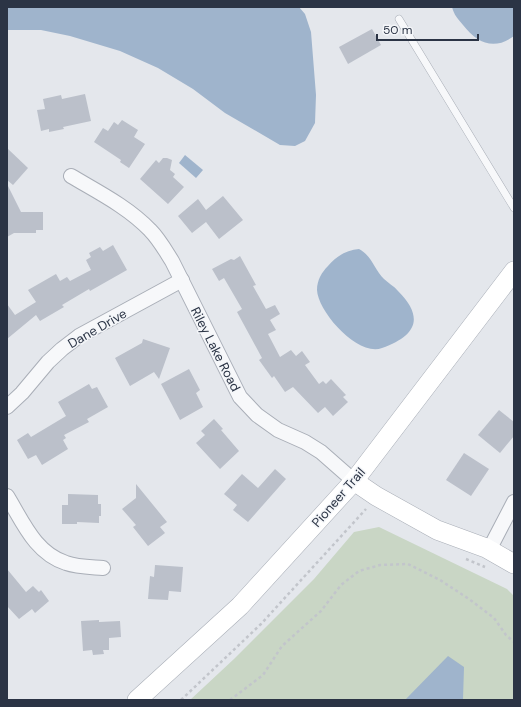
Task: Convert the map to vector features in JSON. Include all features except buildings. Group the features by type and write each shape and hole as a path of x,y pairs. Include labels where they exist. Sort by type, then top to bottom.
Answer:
{"main road":[{"name":"Pioneer Trail","path":"137,700 240,606 354,481 514,271"},
{"name":"Riley Lake Road","path":"354,481 376,496 437,530 489,550 514,564"}],"street":[{"name":"Riley Lake Road","path":"71,176 122,207 142,222 162,245 182,280 240,397 257,415 278,430 305,442 322,452 354,481"},
{"name":"Dane Drive","path":"7,407 22,393 62,348 79,336 182,280"},
{"path":"7,496 32,539 41,549 53,558 67,564 103,568"},
{"path":"489,550 514,502"}],"lane":[{"path":"399,19 514,208"}],"path":[{"path":"181,700 261,624 362,514 376,496"},
{"path":"230,700 263,675 282,646 321,611 341,585 359,570 380,565 408,564 440,580 494,618 506,635 514,642"}],"green space":[{"path":"379,527 507,589 514,596 514,700 190,700 234,659 314,579 354,532"}],"water":[{"path":"7,7 299,7 305,14 311,32 316,95 315,123 305,141 295,146 280,145 225,113 193,89 158,68 120,51 70,36 41,30 7,30"},
{"path":"452,7 514,7 514,36 507,41 500,43 486,43 468,31 455,15"},
{"path":"185,155 203,170 196,178 179,163"},
{"path":"359,249 367,255 384,279 396,289 406,301 412,310 414,318 413,325 403,338 382,348 372,349 362,346 351,339 341,331 324,310 319,299 317,286 320,276 331,262 346,252"},
{"path":"448,656 464,667 463,700 405,700"}]}
